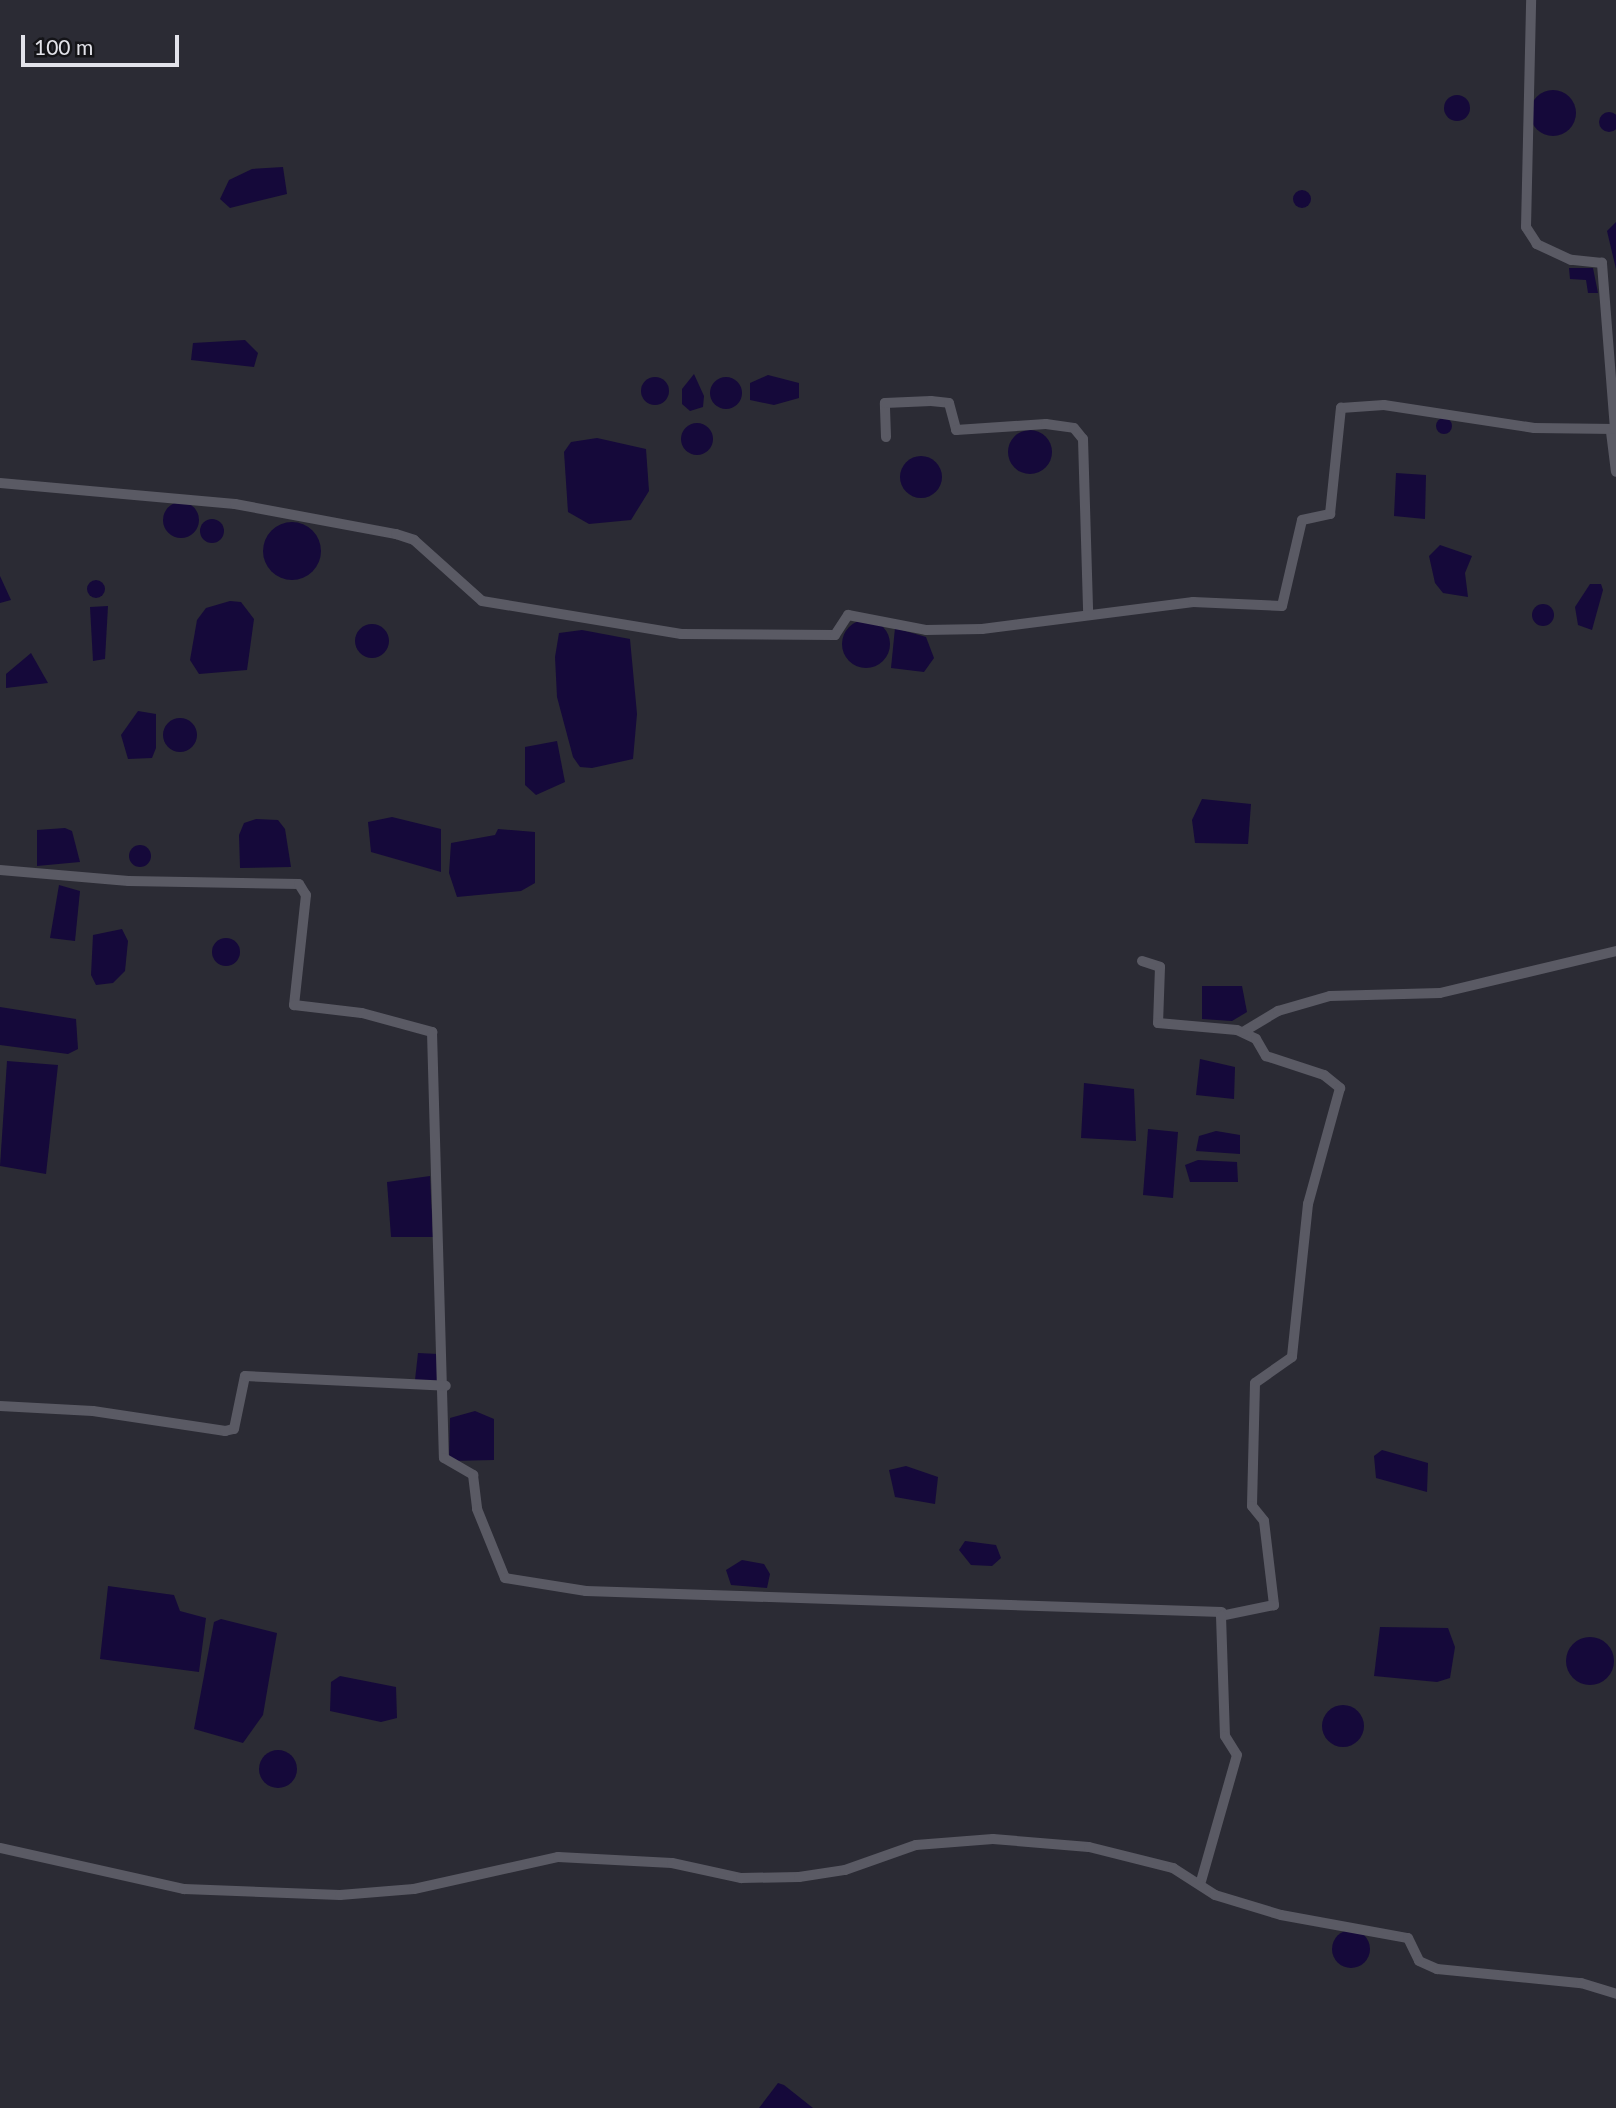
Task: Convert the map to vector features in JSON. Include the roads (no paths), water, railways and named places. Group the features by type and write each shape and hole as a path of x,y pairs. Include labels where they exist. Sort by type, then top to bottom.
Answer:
{"street":[{"path":"1531,0 1526,227 1538,244 1572,260 1602,263 1613,377 1611,432 1616,472"},
{"path":"886,437 885,403 950,403 956,430 1046,424 1074,428 1083,439 1088,611"},
{"path":"0,483 235,504 396,534 414,540 482,601 681,634 835,635 848,615 926,630 982,629 1088,611 1287,603 1302,520 1330,514 1341,408 1349,404 1611,432"},
{"path":"0,870 129,881 299,884 306,895 294,1005 362,1013 432,1032 446,1386 444,1458 473,1475 477,1509 505,1578 586,1591 1222,1612 1274,1605 1264,1521 1252,1506 1255,1383 1292,1357 1308,1204 1340,1088 1324,1074 1266,1056 1243,1032"},
{"path":"1142,961 1160,967 1158,1023 1243,1032 1278,1012 1330,996 1440,993 1616,951"},
{"path":"0,1406 93,1411 225,1432 234,1429 245,1376 446,1386"},
{"path":"1201,1881 1237,1755 1223,1718 1222,1612"},
{"path":"0,1847 184,1889 276,1894 392,1893 558,1857 672,1863 741,1878 799,1877 916,1845 993,1839 1089,1847 1201,1881 1215,1895 1282,1915 1408,1938 1419,1962 1437,1969 1581,1983 1616,1994"}]}
